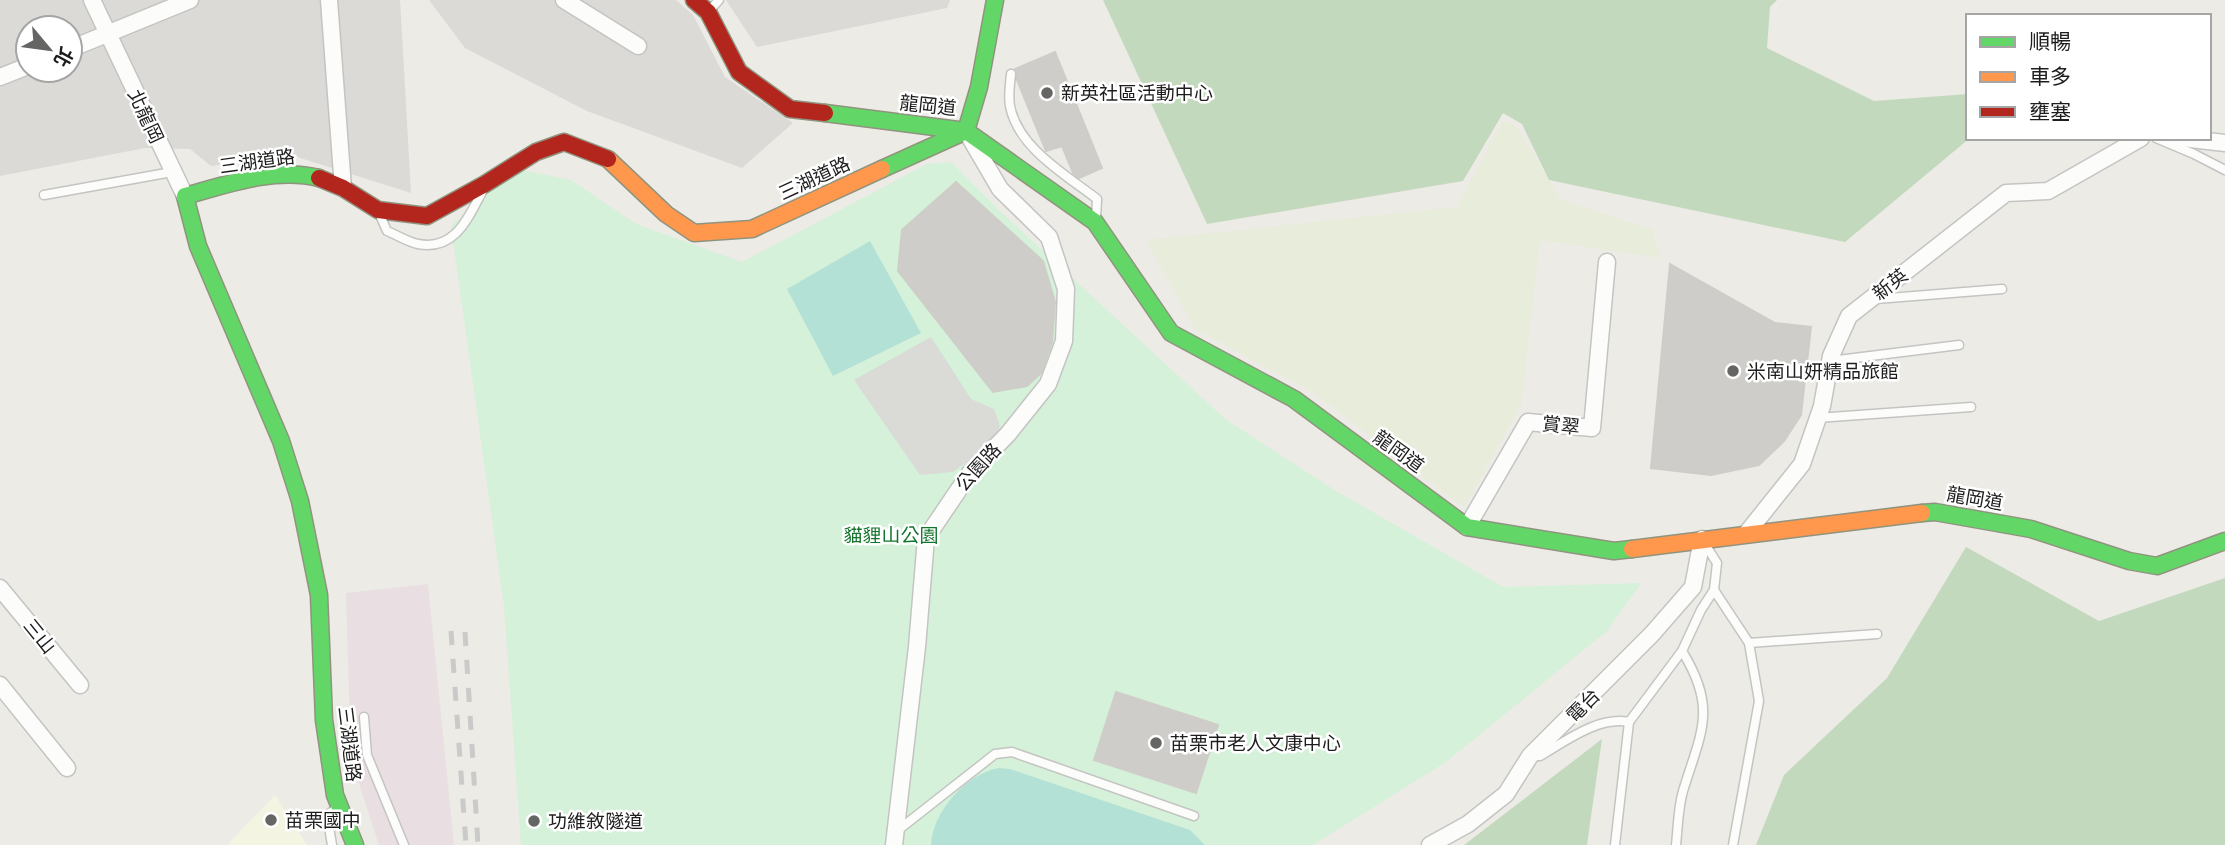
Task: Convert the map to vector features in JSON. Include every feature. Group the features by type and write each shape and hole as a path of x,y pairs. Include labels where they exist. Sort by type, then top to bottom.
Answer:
{"street":[{"name":"北龍岡","path":"92,0 185,196"},
{"path":"84,44 190,0"},
{"path":"329,0 344,188"},
{"path":"564,0 638,46"},
{"name":"龍岡道","path":"694,0 714,6 739,72 790,109 966,131 1095,222 1171,332 1294,399 1468,527 1614,551 1935,512 2031,529 2129,561 2157,566 2225,541"},
{"path":"966,131 979,87 995,0"},
{"name":"三湖道路","path":"355,845 335,795 324,720 319,595 300,501 281,441 198,246 185,196 237,181 296,173 344,188 378,210 428,216 536,152 564,142 607,158 666,214 694,233 752,229 966,131"},
{"name":"公園路","path":"895,838 918,647 926,538 970,473 1008,435 1048,384 1064,341 1066,289 1049,237 1000,189 966,131"},
{"name":"新英","path":"1746,534 1802,464 1822,406 1830,361 1849,316 2006,193 2048,191 2137,140"},
{"path":"2199,140 2225,143"},
{"name":"賞翠","path":"1468,527 1528,422 1592,428 1607,262"},
{"name":"電台","path":"1430,845 1468,824 1506,794 1530,756 1594,695 1693,587 1702,539"},
{"name":"三山","path":"0,587 80,685"},
{"path":"0,685 67,768"}],"lane":[{"path":"1011,74 1009,105 1019,132 1049,163 1097,200 1095,222"},
{"path":"2161,140 2225,170"},
{"path":"44,195 172,172"},
{"path":"378,210 387,231 417,244 445,242 464,227 485,184"},
{"path":"1871,299 2002,289"},
{"path":"1830,361 1959,345"},
{"path":"1817,418 1971,407"},
{"path":"1615,845 1629,722 1682,650 1700,610 1714,590 1717,563 1702,539"},
{"path":"1714,590 1749,643 1759,701 1733,845"},
{"path":"1749,643 1877,634"},
{"path":"1676,845 1682,794 1701,739 1705,711 1694,671 1682,650"},
{"path":"363,717 367,755 404,845"},
{"path":"1530,756 1540,756 1589,728 1618,720 1629,722"},
{"path":"895,838 981,764 995,754 1012,752 1194,816"},
{"path":"332,845 327,815 340,806"}],"shaded area":[{"path":"0,0 400,0 411,193 294,156 211,166 190,149 145,148 0,176"},
{"path":"429,0 676,0 693,15 725,77 793,123 742,168 587,111 465,48"},
{"path":"726,0 950,0 947,8 757,47"},
{"path":"1503,121 1516,126 1561,200 1652,230 1661,258 1540,240 1521,405 1464,507 1311,391 1195,329 1146,240 1457,207"},
{"path":"870,241 921,333 833,376 787,289"},
{"path":"931,337 971,399 994,409 1000,426 991,444 953,472 920,475 854,380"},
{"path":"428,584 454,845 379,845 351,759 346,593"},
{"path":"999,768 1010,769 1190,830 1205,845 931,845 938,820 953,796 975,777"},
{"name":"苗栗國中","path":"275,795 307,845 227,845"}],"green space":[{"path":"1103,0 1777,0 1770,7 1767,48 1874,101 1966,94 1968,140 1845,242 1549,180 1522,124 1503,113 1463,181 1207,224"},
{"name":"貓貍山公園","path":"951,162 1002,213 1225,419 1336,491 1503,587 1641,583 1607,631 1446,762 1313,845 521,845 504,606 451,226 511,168 571,180 636,224 742,262 927,164"},
{"path":"1966,547 2099,621 2225,578 2225,845 1756,845 1784,775 1887,678"},
{"path":"1602,739 1587,845 1464,845"}],"building":[{"name":"新英社區活動中心","path":"1055,52 1102,168 1079,178 1073,173 1062,146 1046,151 1017,80 1015,69"},
{"path":"956,182 1043,261 1055,302 1052,342 1041,373 1027,386 993,392 898,271 902,230"},
{"name":"米南山妍精品旅館","path":"1670,264 1775,323 1811,327 1801,415 1784,441 1759,465 1711,475 1651,468"},
{"name":"苗栗市老人文康中心","path":"1116,692 1218,725 1196,793 1094,760"}],"railway":[{"path":"451,631 466,845"},
{"path":"465,632 478,845"}],"traffic: fast":[{"path":"882,169 966,131 979,87 995,0"},
{"path":"825,113 966,131 1095,222 1171,333 1294,399 1467,527 1614,551 1632,549"},
{"path":"319,178 286,174 252,178 185,196 198,246 281,441 300,501 319,595 324,720 335,795 355,845"},
{"path":"1922,513 1935,512 2031,529 2129,561 2157,566 2225,541"}],"traffic: slow":[{"path":"608,159 666,214 694,233 752,229 882,169"},
{"path":"1632,549 1922,513"}],"traffic: jam":[{"path":"694,0 708,12 739,72 790,109 825,113"},
{"path":"319,178 343,188 378,210 427,216 536,152 564,142 608,159"}],"place":[{"name":"新英社區活動中心","path":"1047,93"},
{"name":"米南山妍精品旅館","path":"1733,371"},
{"name":"苗栗市老人文康中心","path":"1156,743"},
{"name":"苗栗國中","path":"271,820"},
{"name":"功維敘隧道","path":"534,821"}]}
